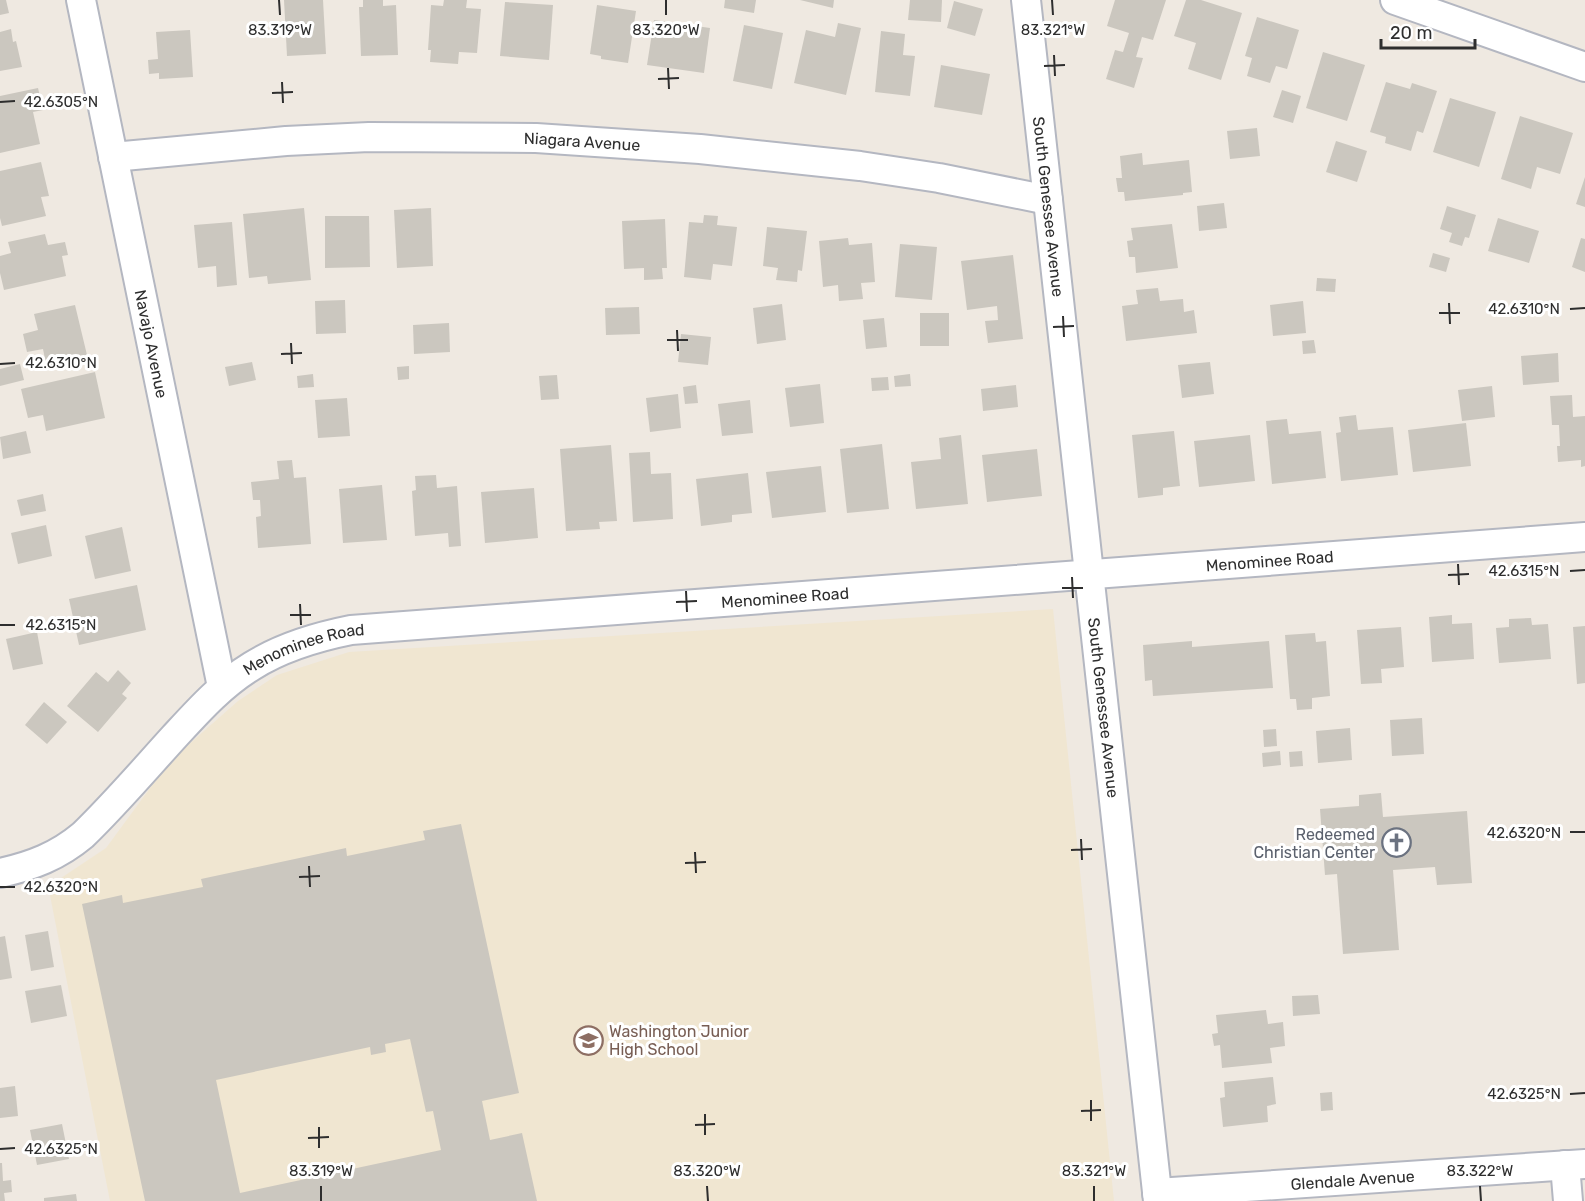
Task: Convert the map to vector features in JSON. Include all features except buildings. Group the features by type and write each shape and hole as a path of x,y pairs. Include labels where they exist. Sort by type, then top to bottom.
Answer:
{"street":[{"name":"Navajo Avenue","path":"81,0 222,687"},
{"name":"South Genessee Avenue","path":"1026,0 1158,1197"},
{"path":"1395,0 1585,67"},
{"name":"Niagara Avenue","path":"113,157 239,145 369,137 536,138 689,148 860,166 939,178 1048,200"},
{"name":"Menominee Road","path":"0,873 39,863 83,835 222,687 246,669 305,641 351,630 1585,537"},
{"path":"1568,1201 1575,1165"},
{"name":"Glendale Avenue","path":"1158,1197 1575,1165"}],"shaded area":[{"name":"Washington Junior High School","path":"1053,609 1114,1201 110,1201 47,880 61,878 106,848 170,761 238,701 277,675 349,652"}],"place":[{"name":"Redeemed Christian Center","path":"1396,843"},
{"name":"Washington Junior High School","path":"588,1040"}]}
